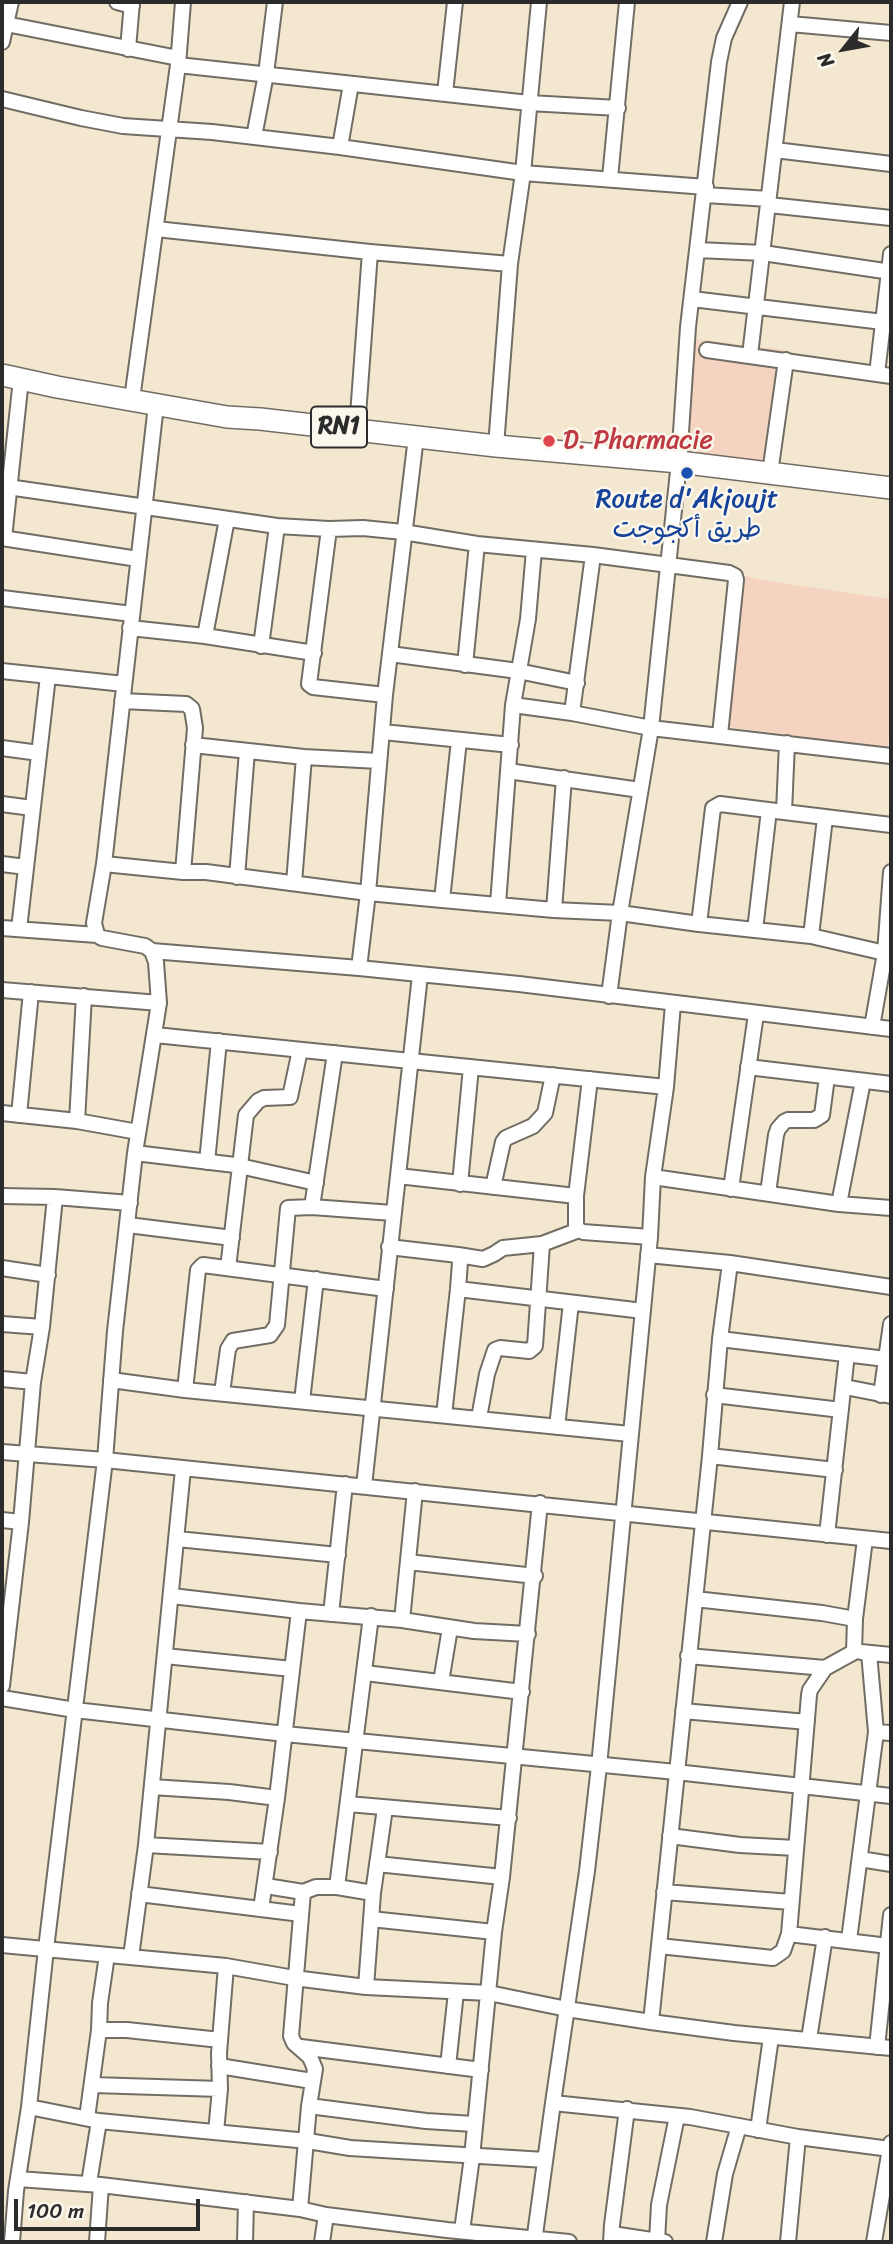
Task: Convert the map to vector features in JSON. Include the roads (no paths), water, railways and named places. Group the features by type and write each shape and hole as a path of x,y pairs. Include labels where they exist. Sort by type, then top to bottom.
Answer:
{"highway":[{"name":"RN1","path":"12,377 227,417 496,446 678,462 891,488"}],"street":[{"path":"2,41 11,2"},
{"path":"117,2 132,4 128,49"},
{"path":"132,399 178,62 183,2"},
{"path":"254,138 275,2"},
{"path":"445,93 455,2"},
{"path":"496,446 510,264 523,173 539,2"},
{"path":"610,178 627,2"},
{"path":"750,355 792,2"},
{"path":"609,996 651,728 692,299 719,62 724,38 737,4"},
{"path":"6,24 178,62 351,85 529,103 618,108"},
{"path":"790,24 891,33"},
{"path":"340,147 351,85"},
{"path":"2,99 105,123 340,147 523,173 610,178 891,218"},
{"path":"775,150 891,164"},
{"path":"156,229 510,264"},
{"path":"698,250 763,253 890,272"},
{"path":"357,429 370,252"},
{"path":"706,350 884,375 891,254"},
{"path":"692,299 887,323"},
{"path":"771,473 786,360"},
{"path":"12,377 8,487 3,538 138,559"},
{"path":"97,935 94,923 104,864 156,405"},
{"path":"359,968 385,695 416,437"},
{"path":"8,487 277,526 403,532 477,544 593,555 729,573 735,576 736,580 720,735"},
{"path":"205,636 227,519"},
{"path":"261,646 277,526"},
{"path":"329,529 309,681 313,687 385,695"},
{"path":"465,665 477,544"},
{"path":"498,904 513,705 528,619 534,550"},
{"path":"572,713 593,555"},
{"path":"2,598 261,646 314,653"},
{"path":"390,654 518,671 577,683"},
{"path":"2,671 124,684"},
{"path":"19,929 48,676"},
{"path":"122,701 181,704 192,709 195,721 183,872"},
{"path":"513,705 651,728 891,756"},
{"path":"383,732 511,745"},
{"path":"442,900 459,740"},
{"path":"784,811 787,743"},
{"path":"193,745 304,757 379,761"},
{"path":"2,748 39,753"},
{"path":"237,877 247,751"},
{"path":"294,883 304,757"},
{"path":"508,771 640,790"},
{"path":"554,910 564,778"},
{"path":"2,804 32,808"},
{"path":"699,924 713,808 720,804 891,825"},
{"path":"755,930 769,810"},
{"path":"811,936 825,818"},
{"path":"2,864 26,867"},
{"path":"104,864 206,872 368,893 554,910 620,913 811,936 885,953"},
{"path":"872,1027 885,953 891,872"},
{"path":"2,928 97,935 145,946 152,951 519,984 891,1029"},
{"path":"12,2242 12,2187 29,2107 106,1460 111,1380 135,1153 159,1003 156,962 152,951"},
{"path":"364,1486 420,975"},
{"path":"2,989 159,1003"},
{"path":"19,1115 31,992"},
{"path":"77,1121 84,996"},
{"path":"535,2240 552,2103 587,1871 599,1766 650,1237 653,1177 674,1004"},
{"path":"731,1189 756,1013"},
{"path":"155,1035 666,1087"},
{"path":"207,1162 219,1041"},
{"path":"228,1268 242,1167 245,1120 254,1104 264,1098 290,1097 300,1050"},
{"path":"312,1207 335,1053"},
{"path":"460,1184 471,1067"},
{"path":"748,1067 891,1084"},
{"path":"493,1187 503,1142 506,1138 533,1126 545,1113 553,1075"},
{"path":"768,1193 778,1129 788,1120 814,1120 822,1115 827,1077"},
{"path":"579,1230 575,1224 576,1196 590,1079"},
{"path":"839,1204 863,1081"},
{"path":"2,1113 77,1121 138,1132"},
{"path":"135,1153 242,1167 316,1183"},
{"path":"398,1176 576,1196"},
{"path":"653,1177 839,1204 891,1208"},
{"path":"2,1196 130,1203"},
{"path":"2,1686 8,1583 21,1522 33,1382 42,1327 55,1197"},
{"path":"222,1393 228,1349 233,1341 270,1335 275,1328 286,1210 289,1207 312,1207 393,1213"},
{"path":"128,1225 232,1238"},
{"path":"389,1247 483,1259 503,1248 542,1244 579,1230 650,1237"},
{"path":"479,1418 493,1352 497,1348 529,1351 533,1349 536,1340 542,1244"},
{"path":"444,1415 458,1289 458,1255"},
{"path":"648,1255 730,1263 891,1287"},
{"path":"651,2022 710,1456 714,1395 730,1263"},
{"path":"186,1390 198,1269 203,1265 386,1289"},
{"path":"2,1268 48,1275"},
{"path":"302,1401 316,1279"},
{"path":"458,1289 643,1311"},
{"path":"557,1427 571,1303"},
{"path":"2,1324 42,1327"},
{"path":"845,1387 886,1396 886,1359 891,1324"},
{"path":"720,1339 886,1359"},
{"path":"827,1535 847,1354"},
{"path":"2,1379 33,1382"},
{"path":"111,1380 186,1390 630,1434"},
{"path":"714,1395 841,1410"},
{"path":"2,1452 540,1503 622,1514 891,1541"},
{"path":"710,1456 835,1470"},
{"path":"131,1957 146,1845 183,1469"},
{"path":"331,1614 345,1484"},
{"path":"402,1620 415,1491"},
{"path":"462,2231 509,1818 540,1503"},
{"path":"2,1520 21,1522"},
{"path":"177,1539 338,1555"},
{"path":"849,1940 869,1794 884,1733 861,1652 855,1619 865,1539"},
{"path":"408,1562 534,1576"},
{"path":"172,1596 299,1611 371,1616 450,1628 528,1634"},
{"path":"695,1599 855,1619"},
{"path":"261,1909 299,1611"},
{"path":"337,1887 371,1616"},
{"path":"441,1682 450,1628"},
{"path":"688,1656 825,1668 861,1652 891,1655"},
{"path":"165,1656 292,1669"},
{"path":"659,1946 773,1958 783,1951 789,1934 810,1690 825,1668"},
{"path":"365,1673 522,1692"},
{"path":"2,1698 75,1710 285,1734 891,1796"},
{"path":"682,1711 807,1722"},
{"path":"152,1787 277,1798"},
{"path":"348,1804 509,1818"},
{"path":"366,1987 373,1893 385,1808"},
{"path":"670,1836 740,1845 796,1848"},
{"path":"146,1845 270,1852"},
{"path":"860,1859 891,1864"},
{"path":"377,1864 502,1877"},
{"path":"266,1886 303,1892 316,1887 337,1887 373,1893"},
{"path":"300,2209 315,2069 314,2063 294,2043 291,2036 303,1892"},
{"path":"664,1892 791,1902"},
{"path":"139,1894 301,1914"},
{"path":"2,1945 226,1966 366,1987 489,1993 651,2022 884,2048 891,1917"},
{"path":"371,1919 494,1932"},
{"path":"789,1934 888,1946"},
{"path":"809,2039 825,1937"},
{"path":"97,2242 93,2085 107,1955"},
{"path":"216,2132 226,1966"},
{"path":"448,2066 456,1992"},
{"path":"99,2030 127,2030 220,2040"},
{"path":"758,2130 771,2037"},
{"path":"300,2047 481,2070"},
{"path":"219,2066 312,2081"},
{"path":"93,2085 220,2090"},
{"path":"552,2103 627,2109 798,2137 891,2146 874,2242"},
{"path":"309,2106 426,2121 474,2124"},
{"path":"29,2107 93,2119 308,2141 350,2148 545,2160"},
{"path":"627,2109 612,2238 662,2242 659,2206 677,2116"},
{"path":"714,2242 725,2174 739,2126"},
{"path":"788,2242 798,2137"},
{"path":"12,2187 95,2184 300,2209 446,2236 462,2231 569,2242"},
{"path":"245,2242 246,2202"},
{"path":"322,2242 326,2215"}],"place":[{"name":"D. Pharmacie","path":"549,441"},
{"name":"Route d'Akjoujt طريق أكجوجت","path":"687,473"}]}
